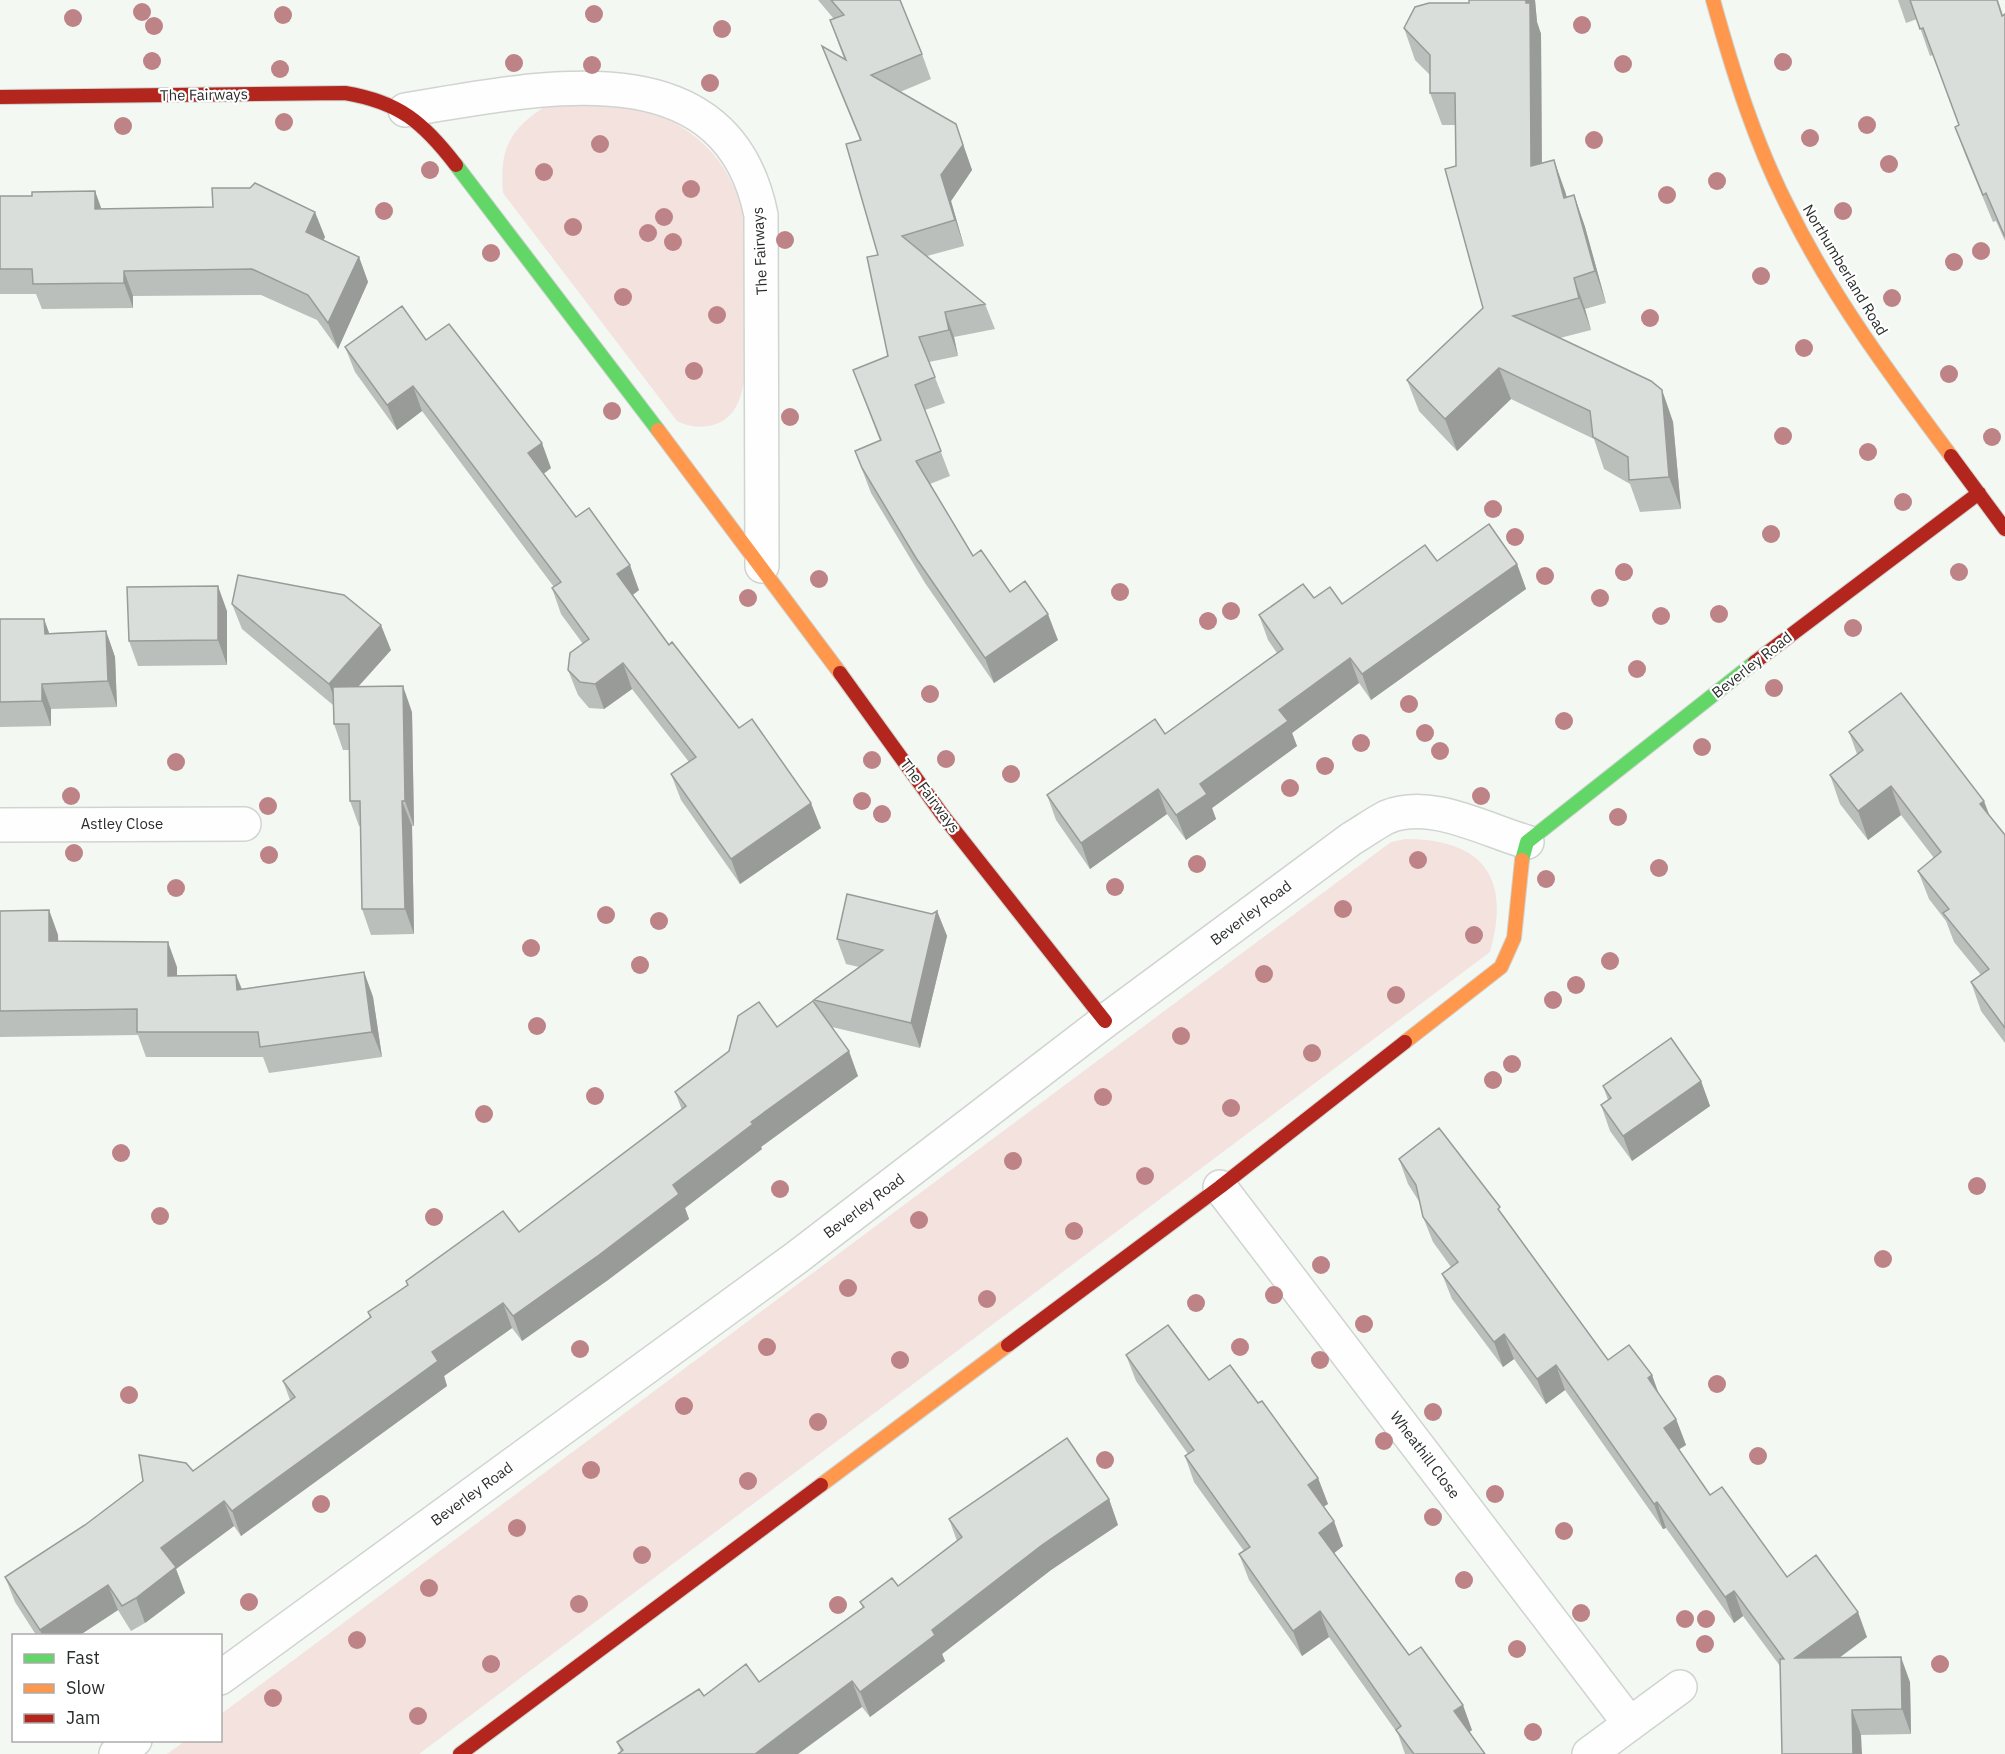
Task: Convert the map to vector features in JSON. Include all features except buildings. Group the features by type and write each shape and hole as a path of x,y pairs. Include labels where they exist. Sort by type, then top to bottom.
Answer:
{"street":[{"name":"Northumberland Road","path":"1713,0 1753,129 1804,238 1865,336 2005,529"},
{"name":"The Fairways","path":"405,110 544,90 607,89 644,93 674,101 711,122 733,145 756,192 760,215 762,566"},
{"name":"The Fairways","path":"0,98 345,93 380,98 405,110 440,144 762,566 944,817 1105,1021"},
{"name":"Beverley Road","path":"222,1677 796,1258 1105,1021 1351,839 1388,817 1416,811 1445,815 1527,842 1763,656 1979,493"},
{"name":"Astley Close","path":"0,825 244,824"},
{"path":"460,1754 1220,1187 1501,967 1511,954 1515,940 1520,869 1527,842"},
{"name":"Wheathill Close","path":"1220,1187 1630,1724"},
{"path":"1589,1754 1680,1687"},
{"path":"116,1754 132,1742"}],"shaded area":[{"path":"549,104 617,104 659,116 696,137 724,168 734,187 743,218 746,351 742,393 731,414 719,423 698,427 677,421 503,193 503,163 510,141 525,122"},
{"path":"1405,839 1455,846 1472,855 1485,868 1493,884 1497,903 1496,926 1490,952 419,1754 167,1754 184,1742 222,1742 222,1713 1391,842"}],"traffic: fast":[{"path":"456,165 658,430"},
{"path":"1522,860 1527,842 1755,662"}],"traffic: slow":[{"path":"1713,0 1755,133 1806,242 1864,336 1951,456"},
{"path":"658,430 840,673"},
{"path":"1405,1042 1501,967 1514,938 1522,860"},
{"path":"821,1485 1008,1345"}],"traffic: jam":[{"path":"0,97 345,93 380,102 408,116 432,137 456,165"},
{"path":"1951,456 2005,529"},
{"path":"1755,662 1979,493"},
{"path":"840,673 944,817 1105,1021"},
{"path":"1008,1345 1220,1187 1405,1042"},
{"path":"460,1754 821,1485"}]}
